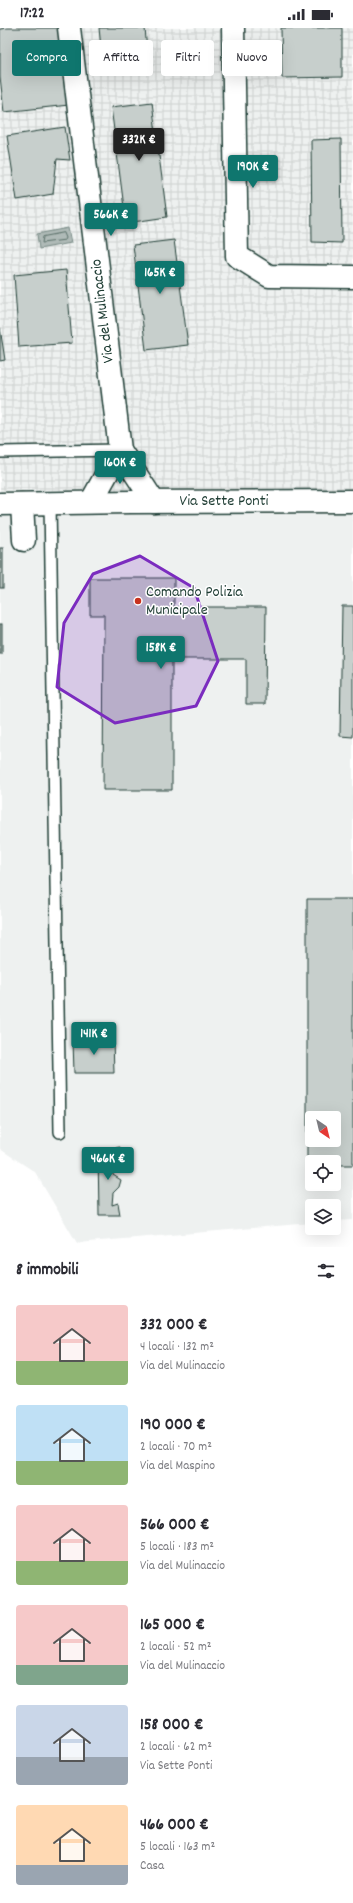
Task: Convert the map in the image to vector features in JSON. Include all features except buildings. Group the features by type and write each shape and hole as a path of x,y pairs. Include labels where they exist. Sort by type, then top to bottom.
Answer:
{"street":[{"name":"Via del Mulinaccio","path":"69,28 120,450 154,502"},
{"path":"233,28 237,256 269,276 353,277"},
{"path":"91,502 120,450"},
{"name":"Via Sette Ponti","path":"0,504 91,502 353,501"},
{"path":"22,504 24,540"}],"lane":[{"path":"0,452 120,450"},
{"path":"50,503 60,1132"}],"highlighted area":[{"path":"140,556 194,588 218,661 196,706 115,723 57,687 64,623 93,574"}],"shaded area":[{"path":"0,28 353,28 353,491 0,490"},
{"path":"0,490 353,491 353,1220 341,1221 341,1199 305,1199 305,1224 77,1243 35,1172 0,1149"}],"water":[{"path":"68,228 71,243 39,249 37,234"}],"place":[{"name":"Comando Polizia Municipale","path":"138,601"}]}
